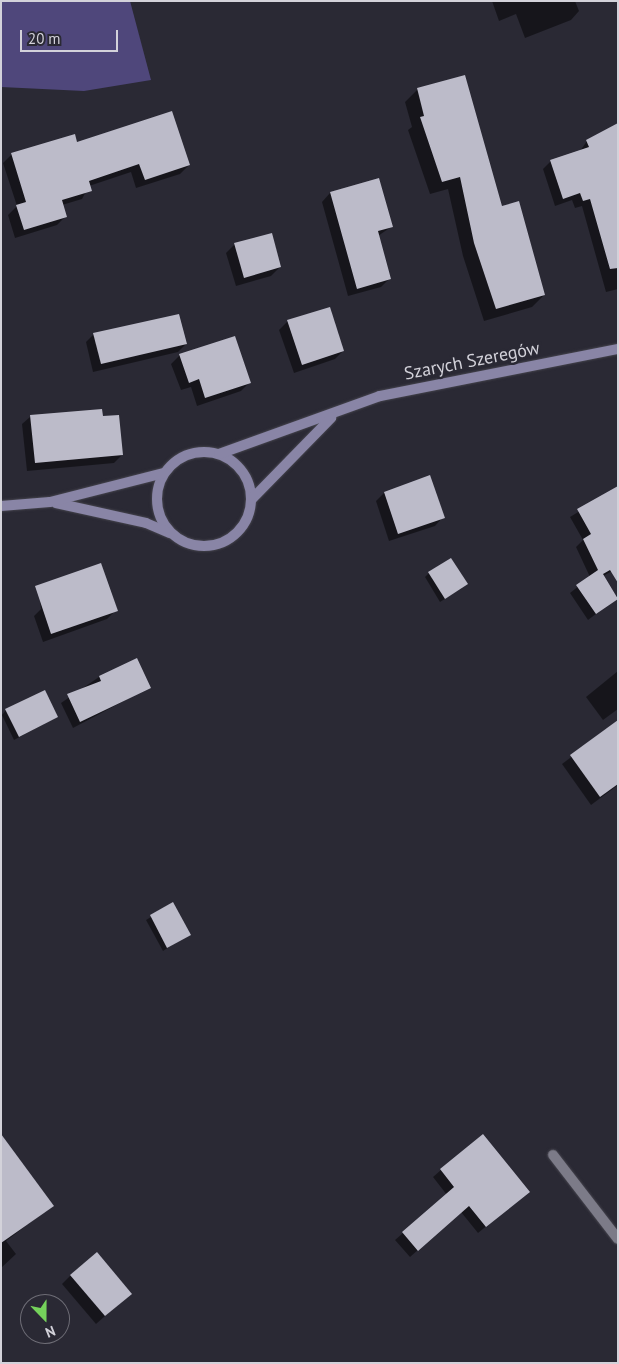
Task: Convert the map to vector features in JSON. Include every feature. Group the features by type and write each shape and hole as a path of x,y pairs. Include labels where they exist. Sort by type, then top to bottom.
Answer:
{"street":[{"name":"Szarych Szeregów","path":"220,454 427,384 618,350"},
{"name":"Szarych Szeregów","path":"251,500 335,414"},
{"path":"1,506 50,502 164,473 190,453 220,454 243,472 251,500 242,527 218,544 201,547 146,523 50,502"},
{"path":"164,473 156,505 171,534"},
{"path":"554,1154 618,1239"}],"shaded area":[{"path":"1,1 130,1 151,80 84,91 1,87"}],"building":[{"path":"465,75 502,206 519,201 545,295 496,309 474,243 460,177 442,182 420,117 424,116 417,88"},
{"path":"172,111 190,165 145,180 139,164 89,181 92,191 62,200 67,217 24,230 16,205 26,202 11,153 75,134 77,142"},
{"path":"618,123 618,268 610,269 590,199 583,201 580,193 563,199 550,160 589,147 586,140"},
{"path":"379,178 393,227 378,231 391,279 357,289 330,192"},
{"path":"272,233 281,267 244,278 234,243"},
{"path":"330,307 344,351 302,365 287,320"},
{"path":"179,314 187,344 101,364 93,333"},
{"path":"235,336 251,383 205,398 199,379 189,383 179,354"},
{"path":"102,409 103,416 119,415 123,455 35,463 30,415"},
{"path":"430,475 445,518 398,534 384,492"},
{"path":"618,486 618,583 610,570 603,574 618,599 596,614 576,585 598,570 583,539 591,534 577,509"},
{"path":"451,558 468,584 445,599 428,572"},
{"path":"101,563 118,611 51,634 35,586"},
{"path":"137,658 151,688 80,722 67,694 101,681 99,676"},
{"path":"45,690 58,717 19,737 5,709"},
{"path":"618,720 618,784 600,797 570,755"},
{"path":"173,902 191,935 167,948 150,915"},
{"path":"1,1134 54,1206 1,1243"},
{"path":"483,1134 530,1192 486,1227 469,1206 418,1251 402,1232 454,1187 440,1169"},
{"path":"97,1252 132,1294 105,1316 70,1275"}]}
